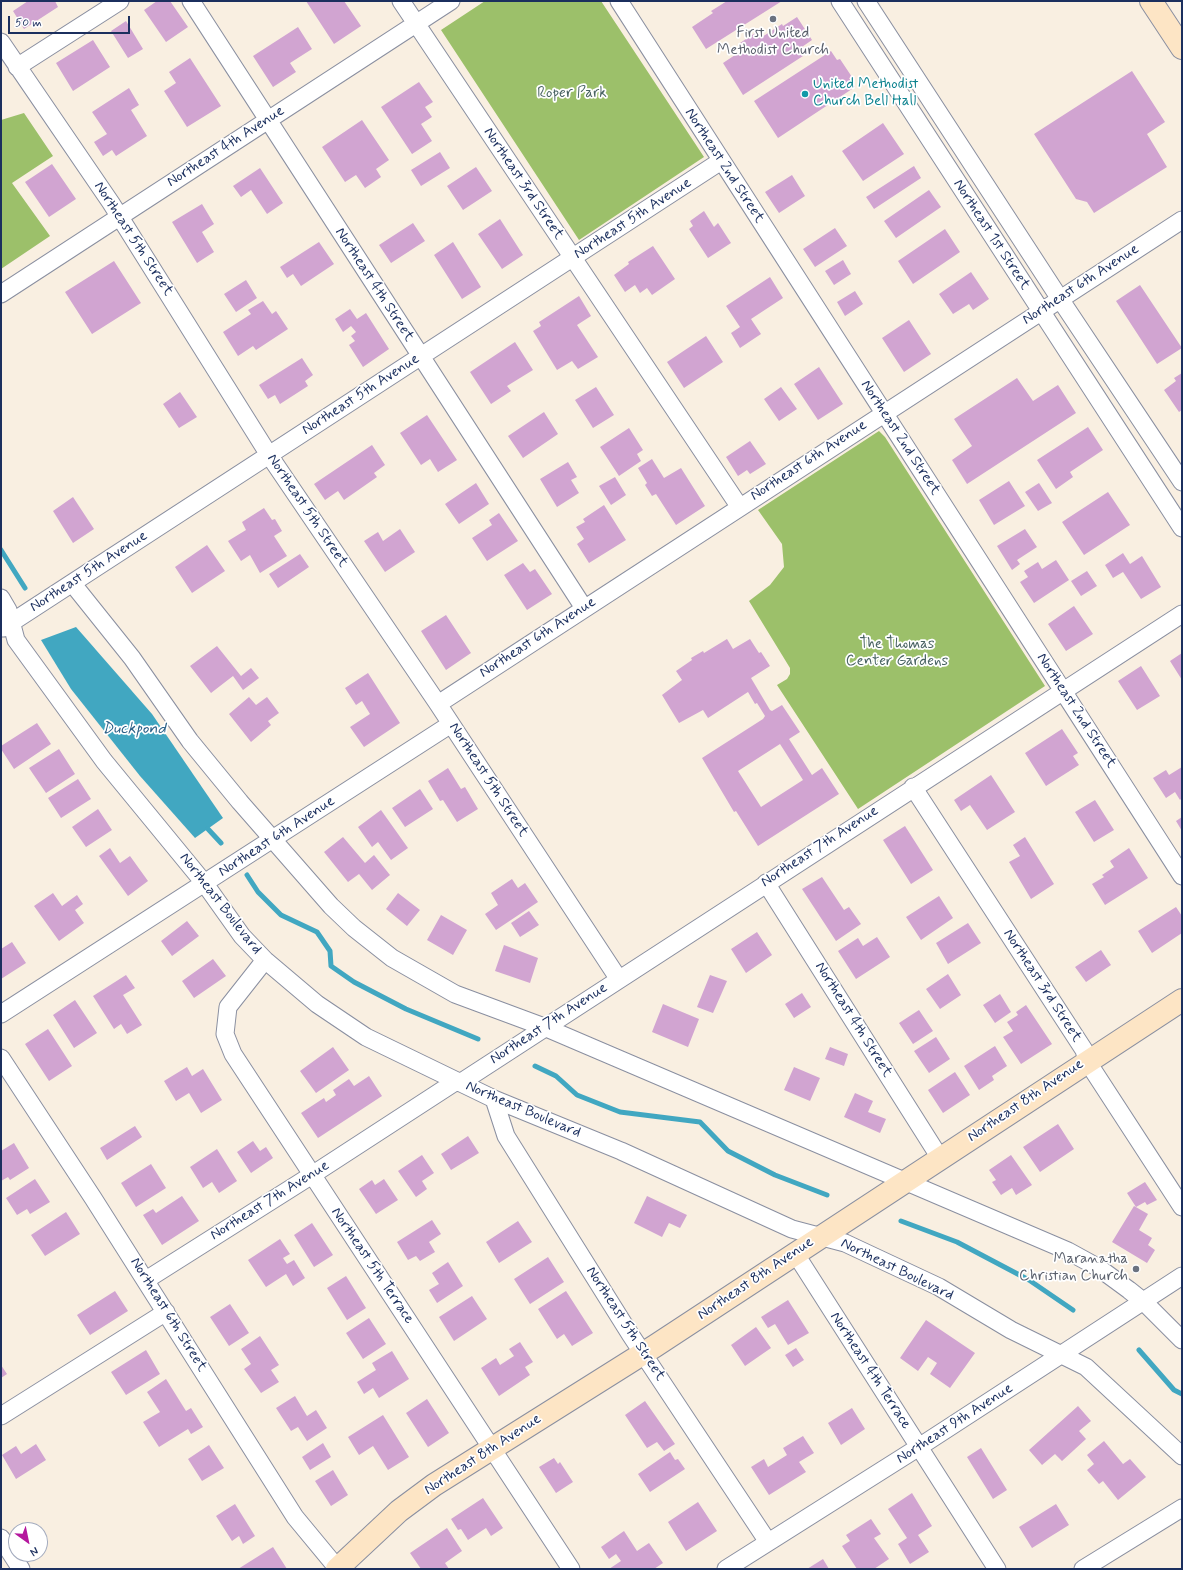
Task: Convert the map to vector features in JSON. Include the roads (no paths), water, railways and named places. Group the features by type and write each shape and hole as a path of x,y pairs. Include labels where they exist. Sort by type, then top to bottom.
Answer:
{"street":[{"path":"17,67 120,1"},
{"name":"Northeast 4th Street","path":"191,1 420,357 584,608"},
{"name":"Northeast 3rd Street","path":"401,1 739,506"},
{"name":"Northeast 4th Avenue","path":"1,294 450,1"},
{"name":"Northeast 2nd Street","path":"619,1 1182,876"},
{"name":"Northeast 1st Street","path":"840,1 1040,311 1127,441 1182,528"},
{"name":"Northeast 1st Street","path":"866,1 1060,299 1182,482"},
{"path":"1151,1 1182,48"},
{"name":"Northeast 5th Street","path":"1,42 119,217 269,455 438,704 618,978"},
{"path":"941,156 959,144"},
{"name":"Northeast 5th Avenue","path":"6,626 721,161"},
{"name":"Northeast 6th Avenue","path":"438,704 739,506 1182,220"},
{"path":"1127,441 1146,428"},
{"path":"72,583 132,658 190,741 272,839 331,906 354,928 392,958 455,994 544,1027 906,1180 957,1204 1068,1251 1099,1268 1144,1302 1182,1340"},
{"name":"Northeast Boulevard","path":"1,598 8,610 6,626 99,754 205,884 242,936 264,960 317,1004 366,1037 494,1099 621,1151 792,1229 845,1243 939,1287 1011,1330 1086,1367 1182,1456"},
{"name":"Northeast 7th Avenue","path":"146,1280 312,1176 544,1027 1182,614"},
{"name":"Northeast 6th Avenue","path":"1,1014 205,884 451,724"},
{"name":"Northeast 3rd Street","path":"913,787 1084,1050 1087,1061 1182,1207"},
{"name":"Northeast 4th Street","path":"766,883 940,1158"},
{"name":"Northeast 5th Terrace","path":"264,960 228,1007 225,1034 233,1054 571,1569"},
{"name":"Northeast 8th Avenue","path":"337,1569 399,1511 434,1485 643,1354 1182,1000"},
{"name":"Northeast 6th Street","path":"1,1058 146,1280 295,1517 337,1569"},
{"name":"Northeast 5th Street","path":"494,1099 506,1136 643,1354 768,1542"},
{"name":"Northeast 4th Terrace","path":"795,1253 997,1569"},
{"name":"Northeast 9th Avenue","path":"726,1569 919,1447 1182,1276"},
{"path":"1,1416 166,1312"},
{"path":"1083,1569 1104,1563 1182,1508"},
{"path":"1,1538 21,1569"}],"water":[{"name":"Duckpond","path":"76,627 152,714 223,818 195,838 140,776 71,689 41,640"}],"waterway":[{"path":"1,550 25,588"},
{"path":"208,829 221,843"},
{"path":"247,875 258,892 281,915 317,932 330,951 331,966 354,982 406,1009 478,1039"},
{"path":"535,1066 556,1076 577,1095 620,1112 700,1122 728,1151 775,1175 827,1195"},
{"path":"901,1221 957,1242 1029,1280 1073,1310"},
{"path":"1139,1350 1174,1390 1182,1394"}],"place":[{"name":"First United Methodist Church","path":"773,19"},
{"name":"United Methodist Church Bell Hall","path":"805,94"},
{"name":"Maranatha Christian Church","path":"1136,1269"}],"park label":[{"name":"Roper Park","path":"572,94"},
{"name":"The Thomas Center Gardens","path":"897,654"}]}
